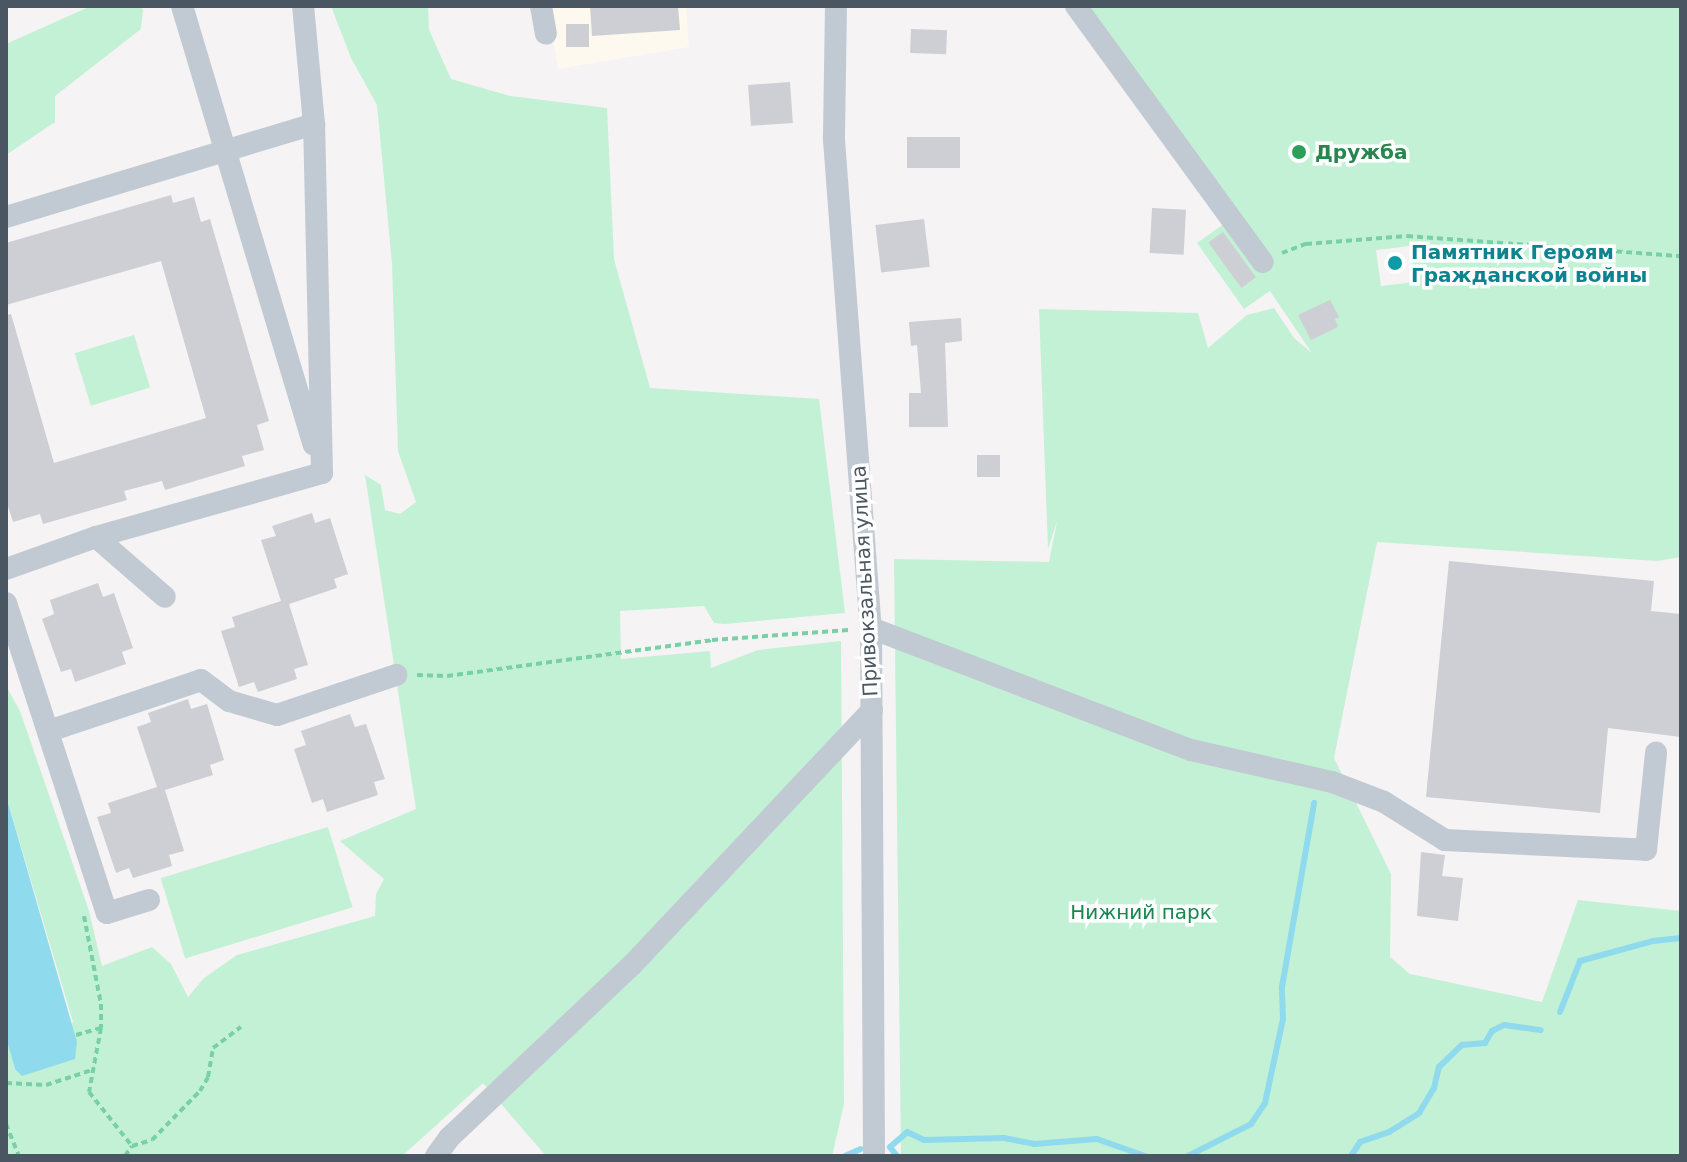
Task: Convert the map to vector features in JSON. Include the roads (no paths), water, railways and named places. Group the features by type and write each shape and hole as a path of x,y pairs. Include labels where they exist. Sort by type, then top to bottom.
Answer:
{"street":[{"path":"182,6 322,473"},
{"path":"303,6 314,124 322,473"},
{"path":"541,6 546,34"},
{"name":"Привокзальная улица","path":"836,6 834,140 871,628 874,1156"},
{"path":"1076,6 1263,262"},
{"path":"6,217 314,124"},
{"path":"6,569 96,537 322,473"},
{"path":"96,537 165,597"},
{"path":"6,603 107,913 149,900"},
{"path":"871,628 1191,750 1332,782 1384,802 1423,830 1445,840 1646,850 1656,753"},
{"path":"49,731 201,680 229,701 277,715 396,675"},
{"path":"436,1156 449,1138 632,965 872,710"}],"water":[{"path":"6,796 77,1042 75,1059 22,1076 15,1069 6,1038"}],"waterway":[{"path":"1188,1156 1251,1124 1265,1103 1283,1019 1282,987 1314,803"},
{"path":"1560,1012 1580,961 1653,941 1681,938"},
{"path":"1351,1156 1360,1142 1389,1132 1419,1113 1434,1088 1439,1067 1462,1045 1485,1043 1492,1031 1504,1025 1541,1030"},
{"path":"897,1156 890,1147 907,1132 924,1140 1004,1138 1034,1144 1097,1139 1145,1156"},
{"path":"845,1156 861,1149"}],"place":[{"name":"Дружба","path":"1299,152"},
{"name":"Памятник Героям Гражданской войны","path":"1395,263"}],"park label":[{"name":"Нижний парк","path":"1141,912"}]}
